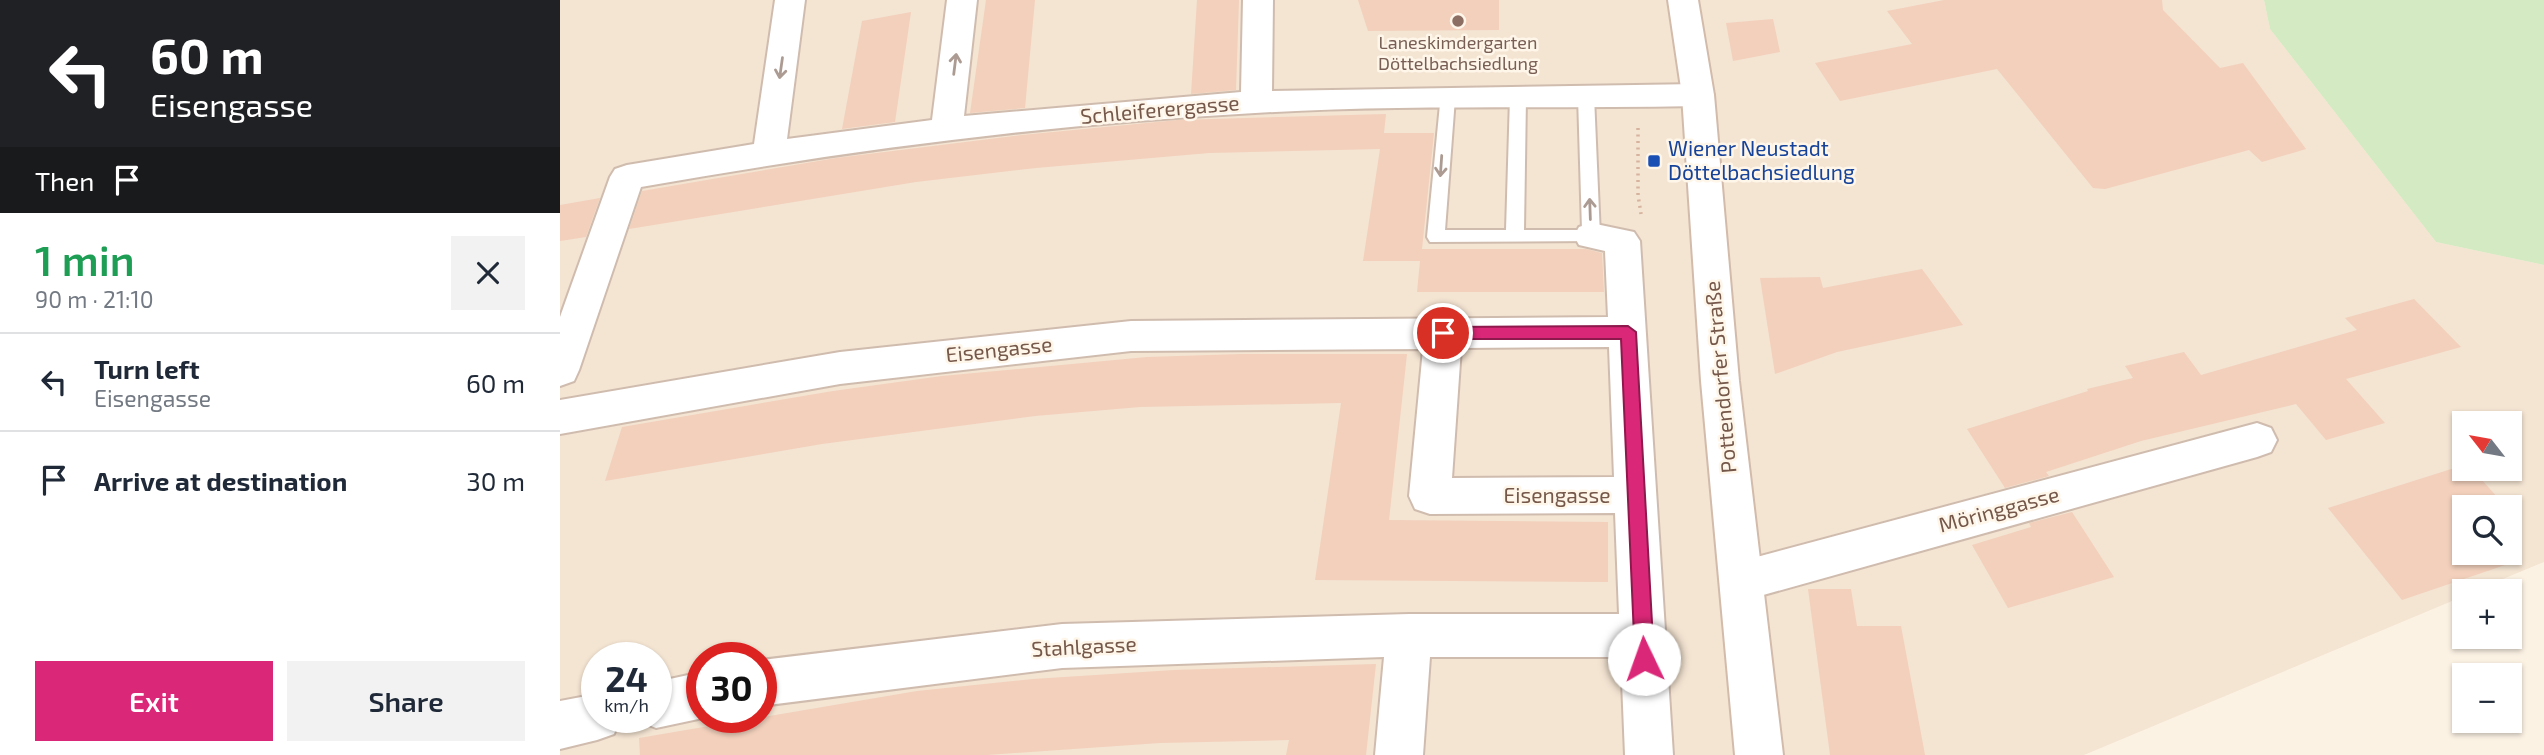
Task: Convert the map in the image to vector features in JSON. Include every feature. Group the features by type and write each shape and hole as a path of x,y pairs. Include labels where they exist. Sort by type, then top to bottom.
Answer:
{"street":[{"path":"769,152 790,0"},
{"path":"947,128 962,0"},
{"path":"1256,102 1258,0"},
{"name":"Pottendorfer Straße","path":"1683,0 1698,95 1720,381 1759,755"},
{"name":"Schleiferergasse","path":"560,370 627,177 769,152 947,128 1256,102 1698,95"},
{"path":"1591,236 1622,241 1649,755"},
{"name":"Eisengasse","path":"560,417 839,368 1131,336 1628,332"},
{"name":"Eisengasse","path":"1443,333 1430,496 1636,495"},
{"name":"Möringgasse","path":"1742,581 2257,440"},
{"path":"1399,755 1409,635"},
{"name":"Stahlgasse","path":"777,680 1062,646 1409,635 1643,636"},
{"path":"560,725 581,720"}],"lane":[{"path":"1447,98 1436,237 1591,236 1586,96"},
{"path":"1515,236 1518,97"}],"shaded area":[{"path":"560,0 2264,0 2270,29 2436,242 2544,265 2544,562 2503,579 2452,579 2452,601 2084,755 560,755"}],"green space":[{"path":"2264,0 2544,0 2544,265 2436,242 2270,29"}],"building":[{"path":"986,0 1035,0 1025,108 970,113"},
{"path":"1197,0 1239,0 1236,90 1191,94"},
{"path":"1358,0 1499,0 1499,30 1368,31"},
{"path":"1944,0 2162,0 2163,10 2220,68 2243,63 2306,149 2262,162 2249,150 2105,189 2093,188 1997,69 1840,101 1815,63 1912,44 1887,11"},
{"path":"911,12 895,122 842,129 862,21"},
{"path":"1773,19 1780,52 1733,61 1726,23"},
{"path":"1386,114 1384,133 1434,133 1422,249 1586,249 1602,253 1604,292 1417,292 1420,261 1363,261 1380,149 1209,153 1036,168 916,182 629,229 642,191 836,158 1022,135 1178,120"},
{"path":"600,198 586,237 560,241 560,205"},
{"path":"1922,269 1963,325 1837,352 1775,374 1760,278 1820,277 1823,288"},
{"path":"2414,299 2461,347 2346,379 2385,423 2326,440 2296,404 2141,441 2046,472 2049,476 2005,488 1967,429 2088,391 2087,389 2133,378 2125,366 2184,352 2201,375 2357,330 2345,318"},
{"path":"1407,354 1389,520 1608,522 1608,582 1315,580 1341,403 1140,407 1035,416 822,444 605,481 622,427 833,391 942,376 1147,357"},
{"path":"2452,469 2452,481 2483,481 2495,495 2452,495 2452,565 2505,565 2464,579 2452,579 2452,583 2402,600 2328,508"},
{"path":"2072,512 2114,577 2008,608 1972,545 2031,527 2029,523"},
{"path":"1808,589 1851,589 1857,626 1901,626 1925,755 1830,755"},
{"path":"1376,664 1366,755 1286,755 1289,740 1160,743 987,755 640,755 639,738 686,730 686,733 777,733 777,715 917,691 1033,679 1174,670"}],"place":[{"name":"Laneskimdergarten Döttelbachsiedlung","path":"1458,21"},
{"name":"Wiener Neustadt Döttelbachsiedlung","path":"1654,161"}],"route":[{"path":"1443,333 1628,332 1644,659"}]}
